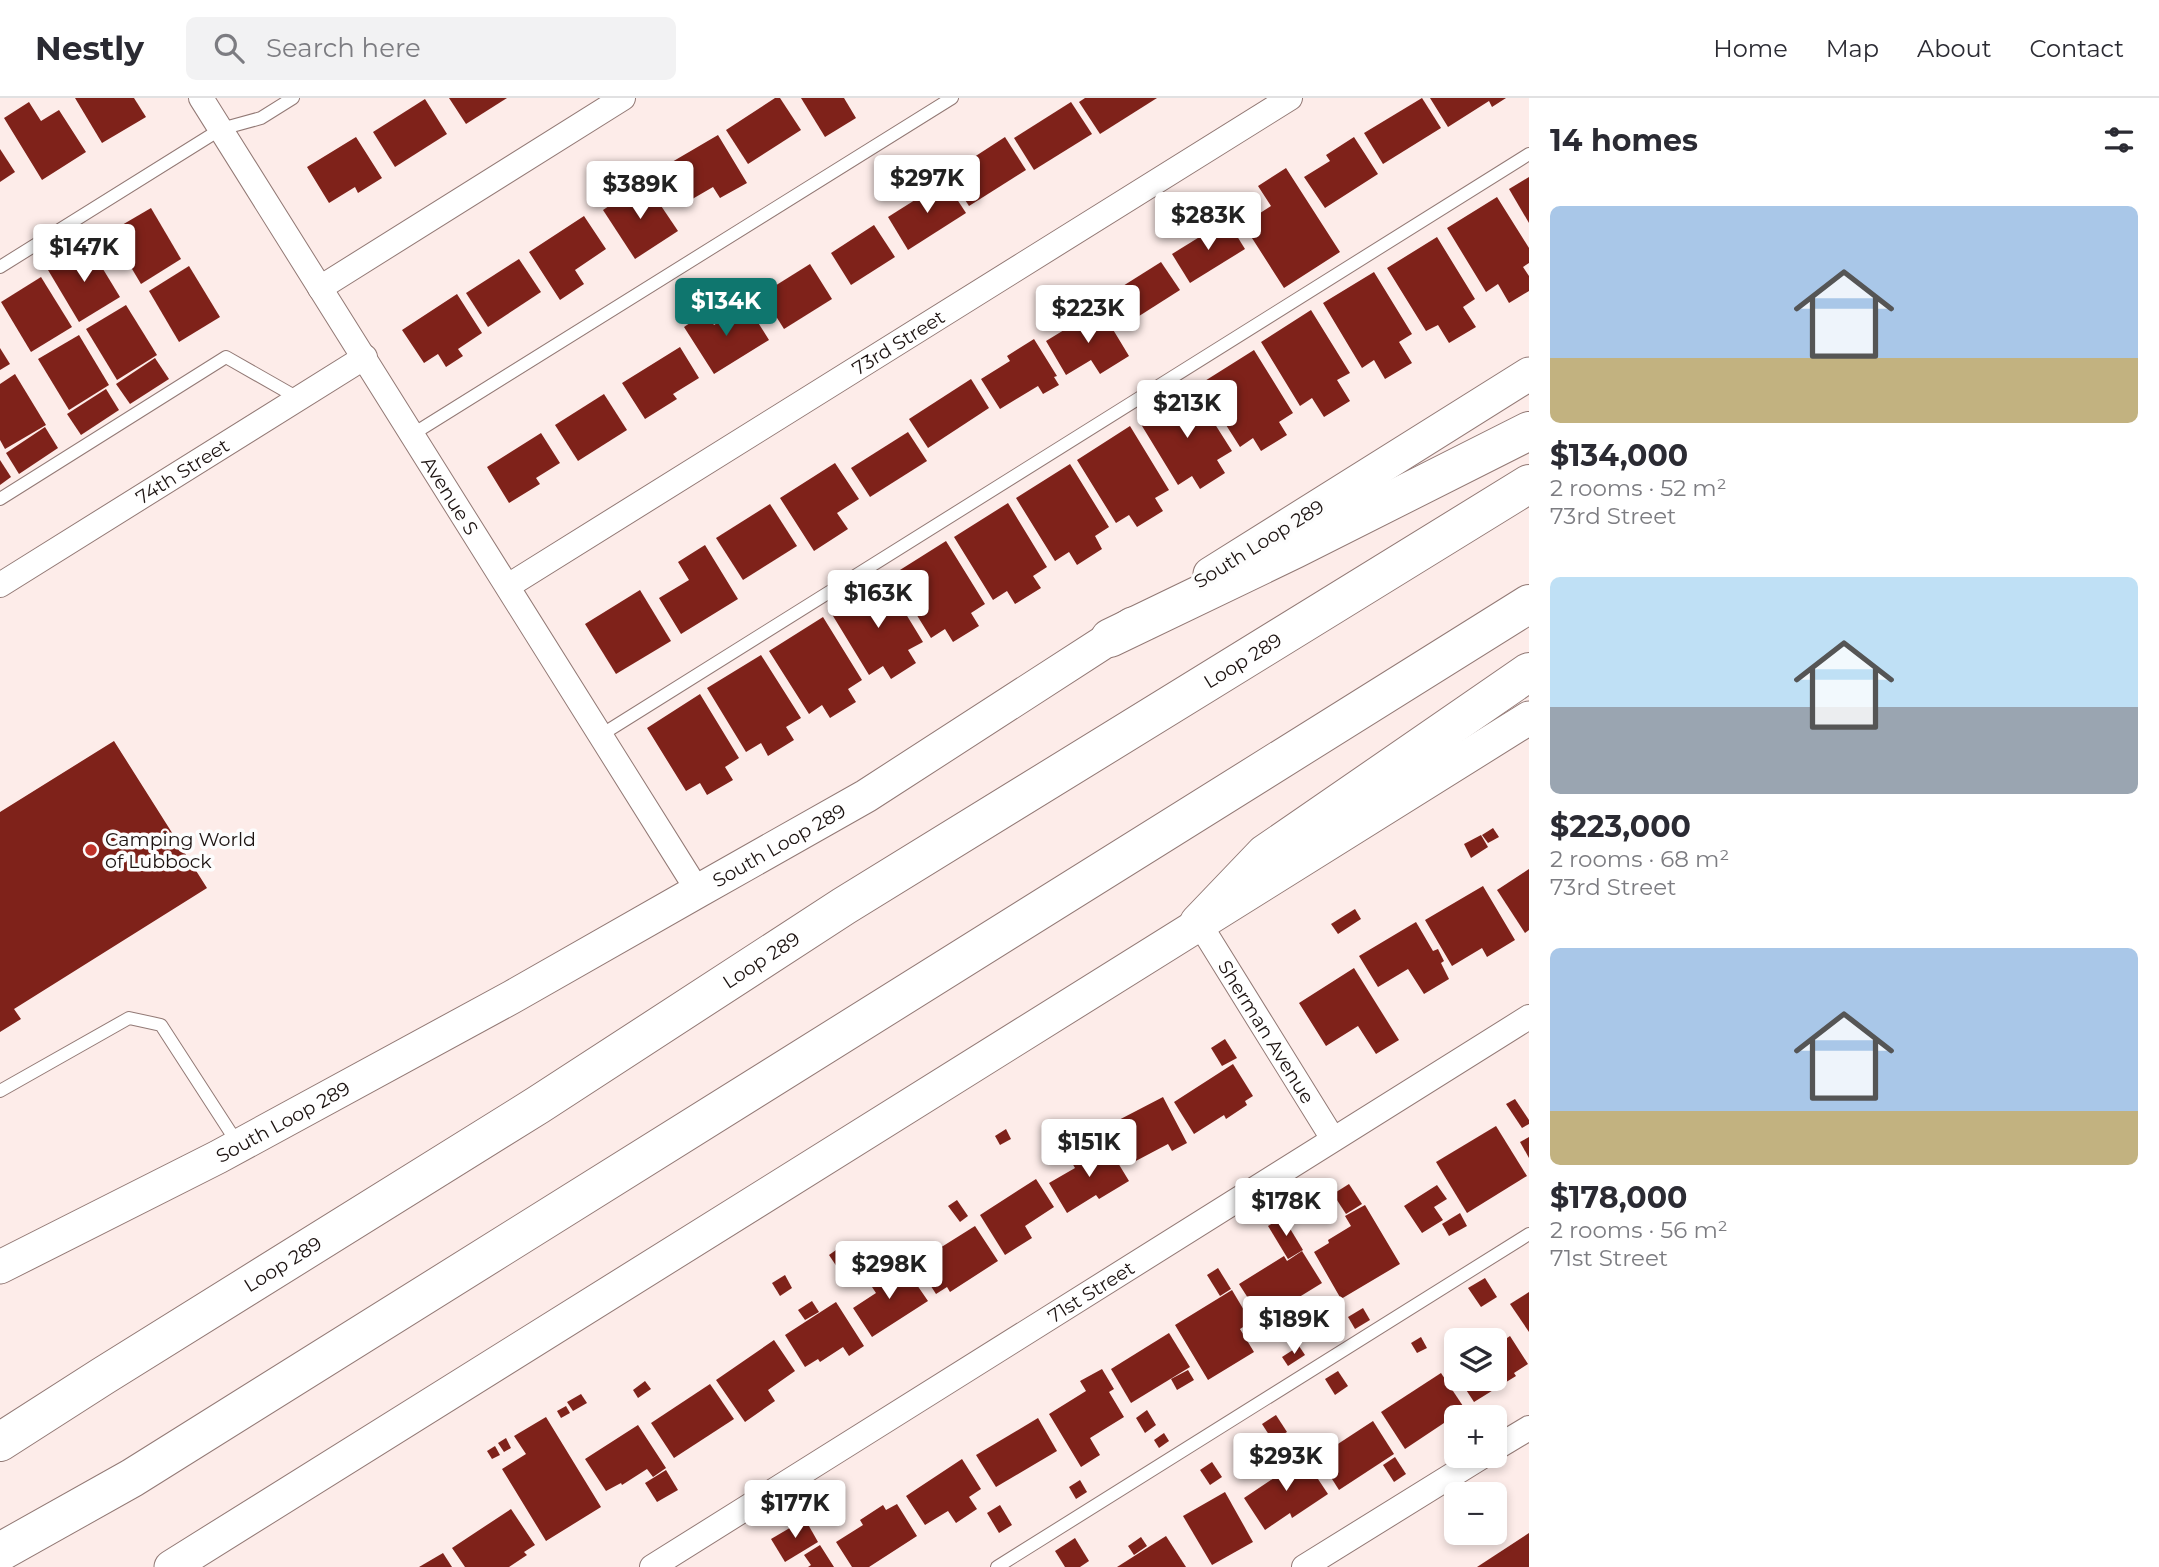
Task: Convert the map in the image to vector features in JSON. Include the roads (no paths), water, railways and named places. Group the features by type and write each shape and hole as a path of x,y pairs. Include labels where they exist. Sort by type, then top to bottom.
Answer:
{"highway":[{"path":"1110,638 1295,549 1529,431"},
{"name":"Loop 289","path":"0,1442 538,1105 856,899 1529,484"},
{"path":"0,1552 132,1478 1529,604"},
{"path":"1199,923 1265,854 1529,671"},
{"path":"0,1430 103,1376"},
{"path":"27,1567 68,1541 132,1478"}],"main road":[{"name":"South Loop 289","path":"0,1267 239,1145 512,997 866,796 1110,638 1529,374"},
{"path":"171,1567 1529,718"}],"street":[{"name":"Avenue S","path":"201,98 698,891"},
{"path":"320,288 623,98"},
{"name":"73rd Street","path":"508,586 1290,98"},
{"name":"74th Street","path":"0,585 365,357"},
{"name":"Sherman Avenue","path":"1199,923 1333,1139"},
{"name":"71st Street","path":"652,1567 1529,1017"},
{"path":"1507,1444 1525,1438"},
{"path":"1304,1567 1464,1468"}],"lane":[{"path":"0,267 221,129 261,118 292,98"},
{"path":"413,434 951,98"},
{"path":"601,735 1529,154"},
{"path":"0,499 226,357 299,398"},
{"path":"0,1091 129,1018 161,1025 239,1145"},
{"path":"997,1567 1529,1234"}],"place":[{"name":"Camping World of Lubbock","path":"91,850"}]}
